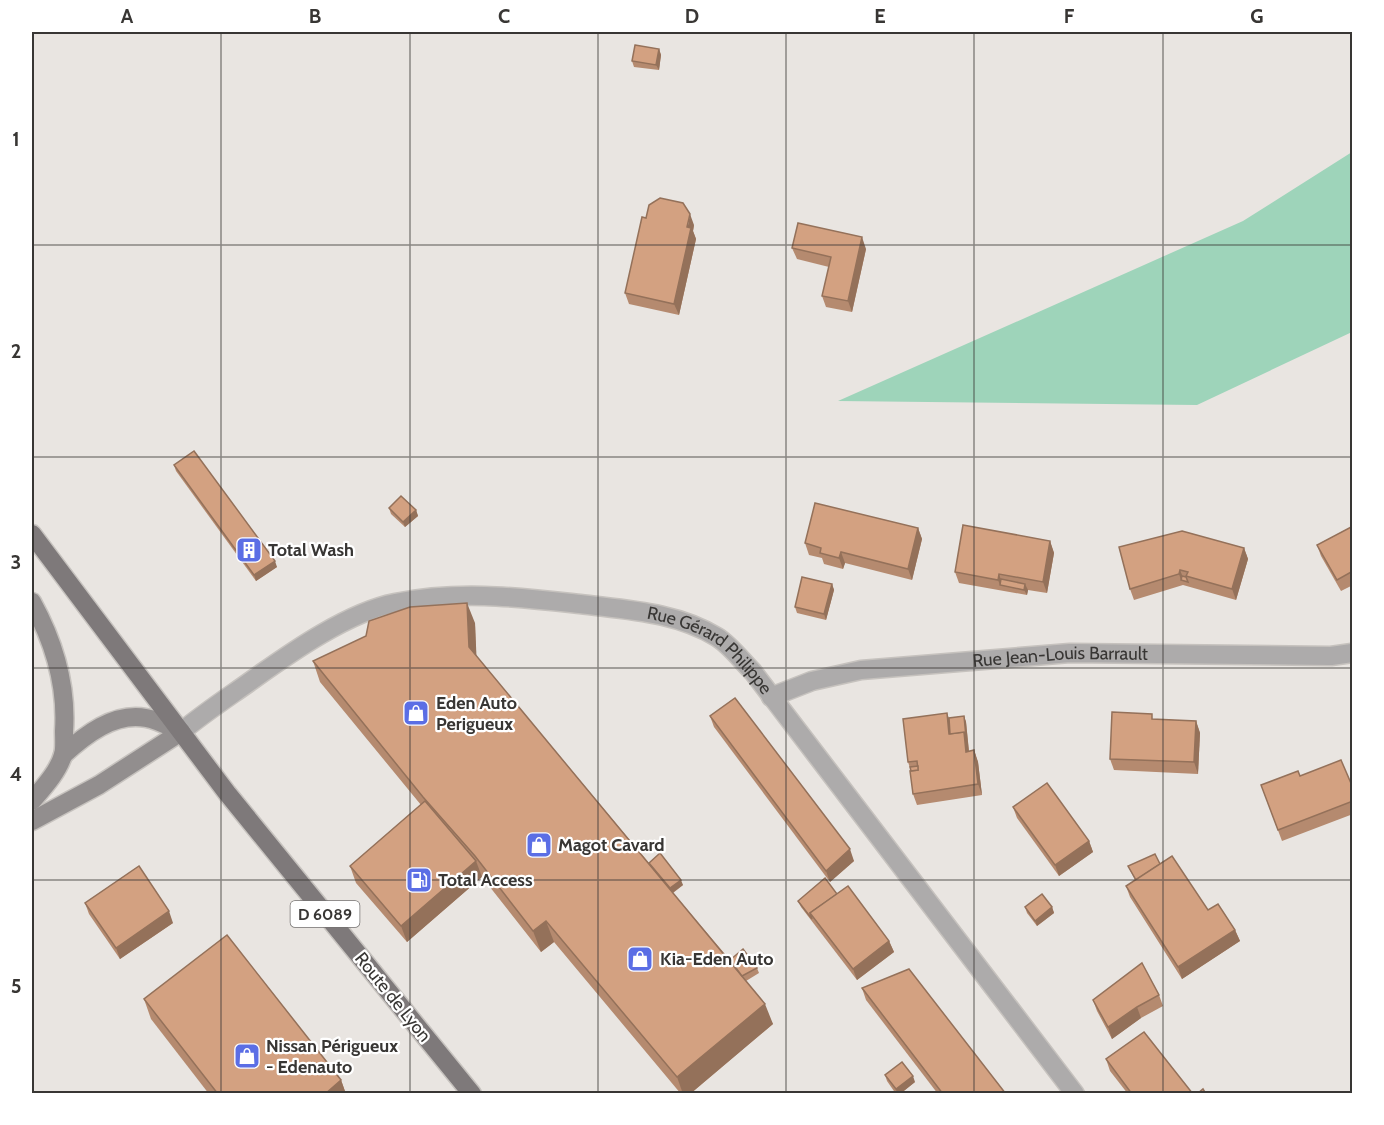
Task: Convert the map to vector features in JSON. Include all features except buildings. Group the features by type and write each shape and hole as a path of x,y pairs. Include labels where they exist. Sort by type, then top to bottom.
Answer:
{"main road":[{"name":"D 6089","path":"32,534 181,732"},
{"path":"32,602 60,670 65,702 63,755"},
{"path":"32,801 48,782 63,755 85,735 99,728 129,716 148,718 181,732"},
{"path":"32,821 99,785 181,732"},
{"name":"Route de Lyon","path":"181,732 234,802 472,1094"}],"street":[{"name":"Rue Gérard Philippe","path":"181,732 215,704 298,649 348,620 392,603 440,596 498,595 651,612 692,626 718,638 753,672 1075,1094"},
{"name":"Rue Jean-Louis Barrault","path":"771,697 812,681 861,670 1070,653 1331,656 1353,653"}],"green space":[{"path":"1352,152 1352,332 1197,405 838,401 1243,221"}],"place":[{"name":"Total Wash","path":"249,550"},
{"name":"Eden Auto Perigueux","path":"416,713"},
{"name":"Magot Cavard","path":"539,845"},
{"name":"Total Access","path":"419,880"},
{"name":"Kia-Eden Auto","path":"640,959"},
{"name":"Nissan Périgueux - Edenauto","path":"247,1056"}]}
